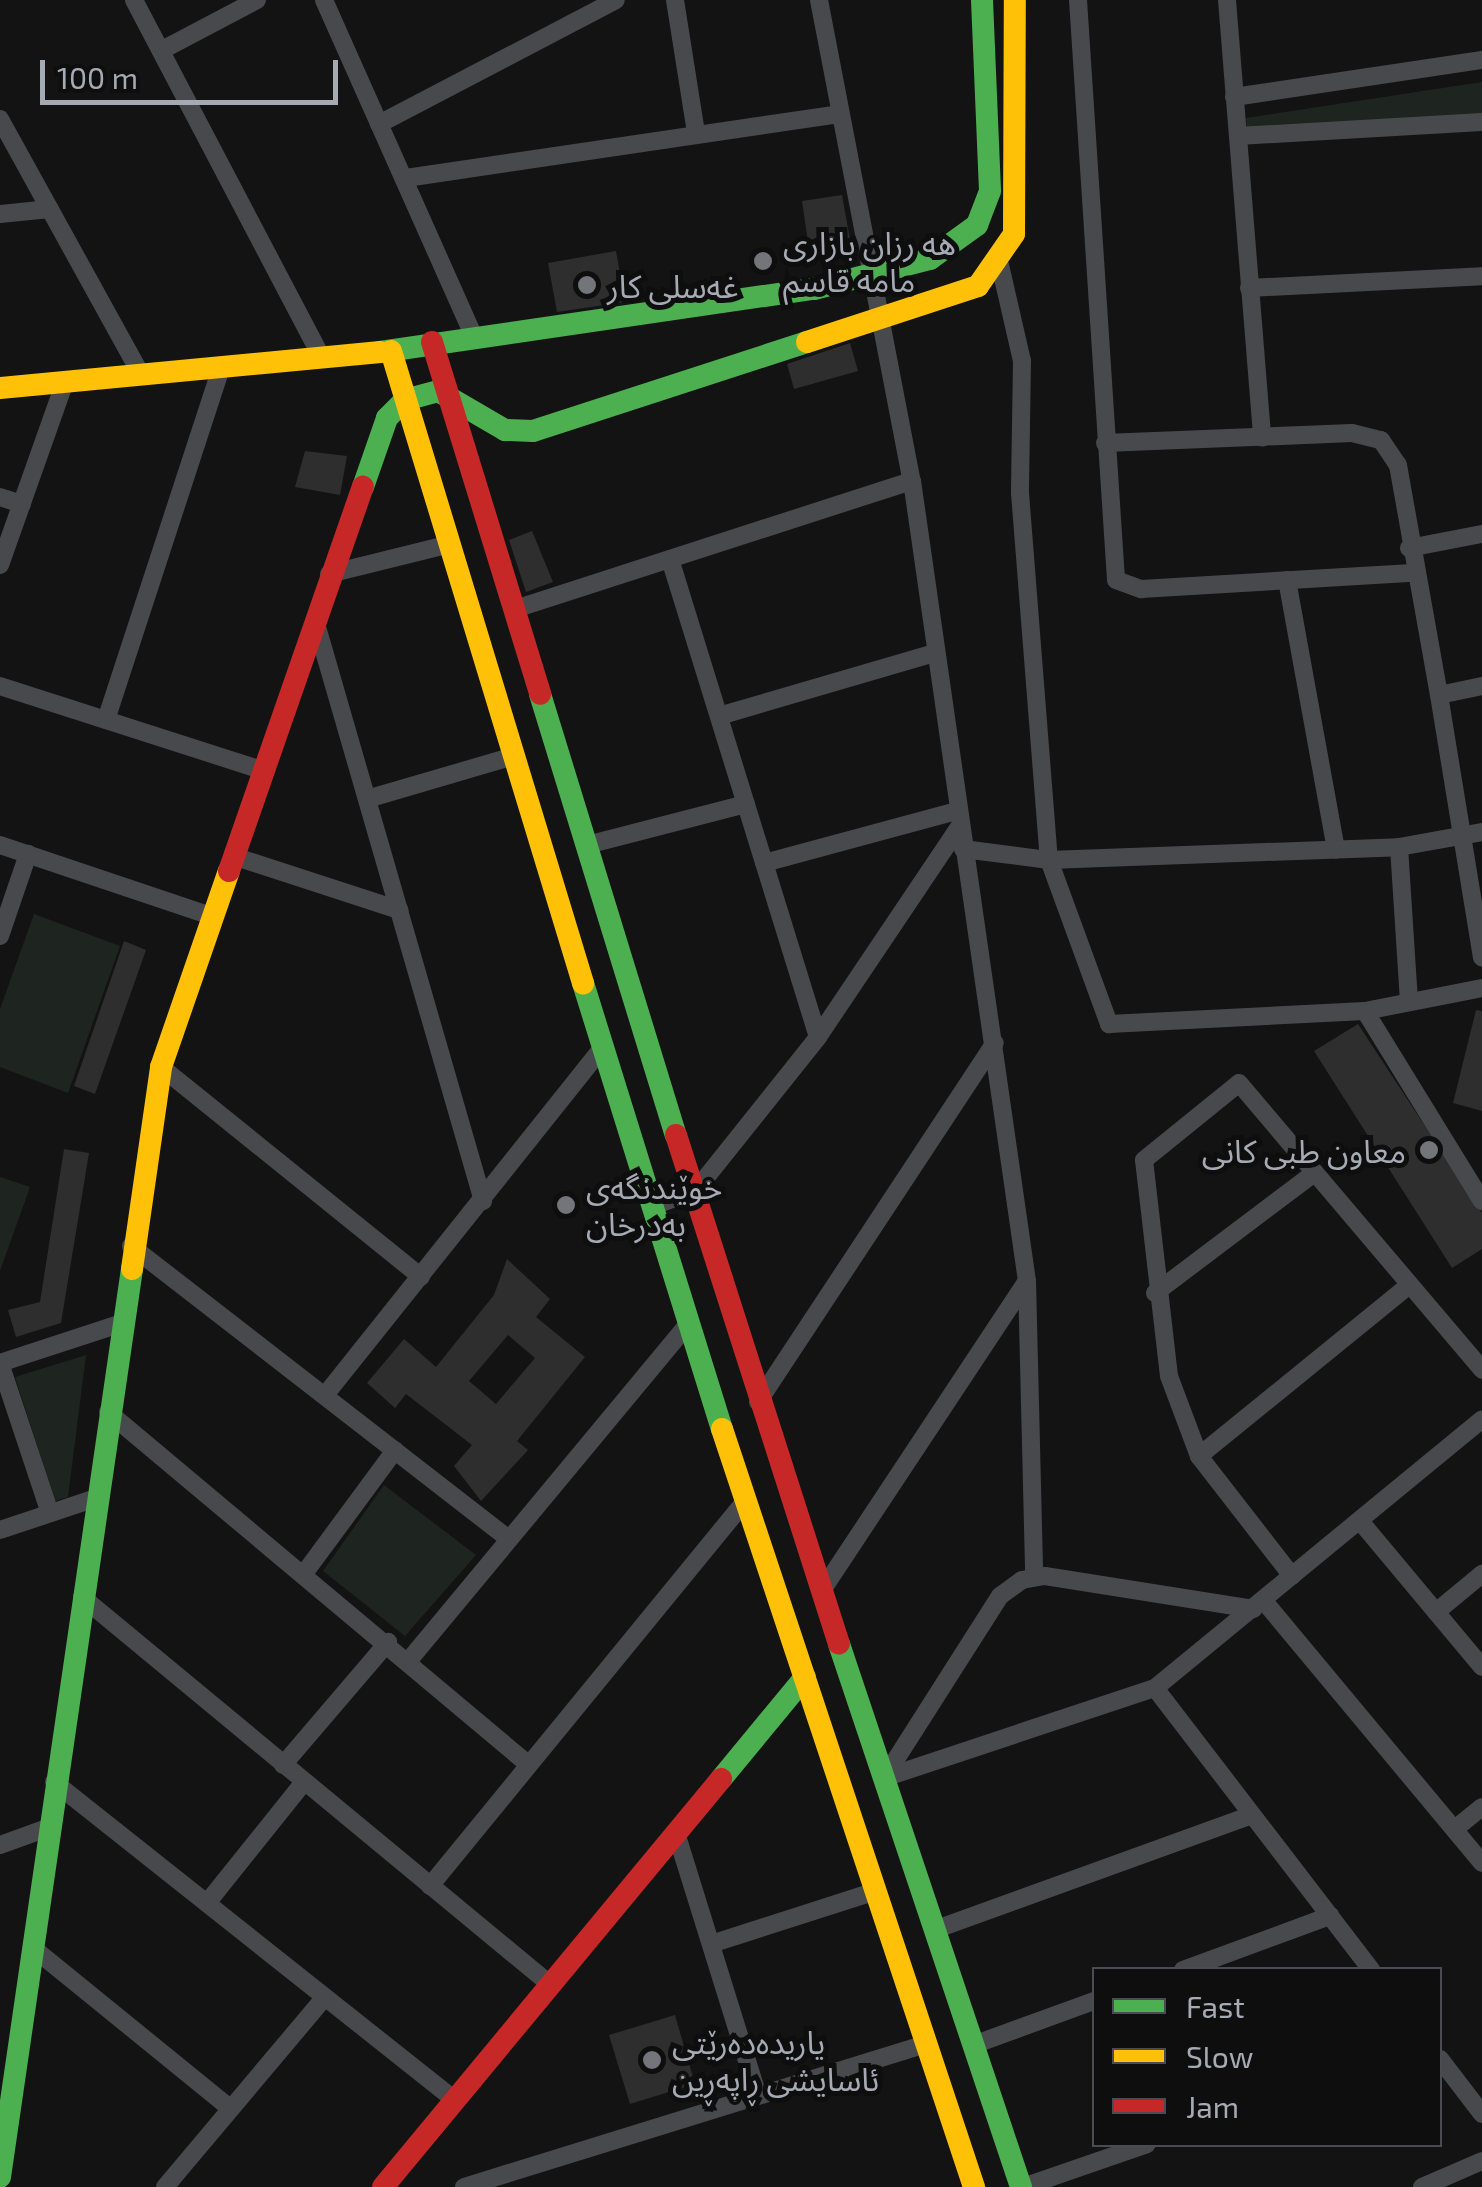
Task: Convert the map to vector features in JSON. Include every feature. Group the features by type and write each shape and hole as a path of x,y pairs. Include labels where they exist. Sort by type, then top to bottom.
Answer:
{"street":[{"path":"134,0 164,49 320,355"},
{"path":"164,49 257,0"},
{"path":"324,0 474,336"},
{"path":"379,124 616,0"},
{"path":"674,0 696,132"},
{"path":"820,0 868,277 912,481 962,850 1027,1281 1034,1576"},
{"path":"0,388 392,351 868,277 950,250 986,209 982,0"},
{"path":"0,2177 93,1499 161,1067 314,616 381,433 405,400 448,392 504,430 534,431 978,286 1000,266 1014,234 1020,160 1015,0"},
{"path":"1078,0 1105,443 1122,587 1413,573"},
{"path":"1227,0 1262,438"},
{"path":"1234,96 1482,60"},
{"path":"406,178 837,114"},
{"path":"0,120 141,374"},
{"path":"1238,136 1482,122"},
{"path":"0,214 50,210"},
{"path":"1000,266 1022,361 1021,511 1049,860 1108,1024 1365,1011 1482,988"},
{"path":"1250,288 1482,276"},
{"path":"432,342 696,1190 758,1402 1022,2187 1137,2147"},
{"path":"392,351 686,1324 974,2187"},
{"path":"106,720 222,366"},
{"path":"0,565 66,381"},
{"path":"1105,443 1262,438 1382,440 1398,465 1413,573 1474,833 1482,958"},
{"path":"514,609 912,481"},
{"path":"0,497 22,504"},
{"path":"1409,548 1482,534"},
{"path":"329,574 450,544"},
{"path":"670,560 818,1037"},
{"path":"1287,580 1336,850"},
{"path":"314,616 483,1201"},
{"path":"719,716 935,653"},
{"path":"0,686 261,770"},
{"path":"1439,695 1482,686"},
{"path":"367,800 514,756"},
{"path":"587,846 746,804"},
{"path":"764,863 958,819"},
{"path":"653,1206 696,1190 818,1037 958,819"},
{"path":"962,850 1049,860 1399,847 1474,833"},
{"path":"0,845 214,917"},
{"path":"1399,847 1409,1002"},
{"path":"0,936 28,854"},
{"path":"233,856 399,910"},
{"path":"1365,1011 1482,1202"},
{"path":"758,1402 994,1043"},
{"path":"326,1394 604,1046"},
{"path":"161,1067 421,1276"},
{"path":"1292,1576 1199,1456 1169,1376 1154,1293 1144,1160 1239,1083 1482,1370"},
{"path":"1154,1293 1314,1172"},
{"path":"131,1246 510,1539"},
{"path":"822,1592 1027,1281"},
{"path":"1199,1456 1408,1286"},
{"path":"50,1513 0,1363 119,1324"},
{"path":"410,1659 686,1324"},
{"path":"108,1412 302,1575 410,1659 530,1765"},
{"path":"884,1778 1155,1688 1482,1419"},
{"path":"302,1575 395,1450"},
{"path":"0,1530 93,1499"},
{"path":"430,1886 746,1500"},
{"path":"1360,1521 1482,1666"},
{"path":"1436,1612 1482,1574"},
{"path":"884,1778 1000,1596 1034,1576 1258,1604 1456,1828 1482,1863"},
{"path":"82,1597 552,1986"},
{"path":"283,1764 388,1642"},
{"path":"382,2187 805,1677"},
{"path":"1155,1688 1369,1967"},
{"path":"54,1782 456,2101"},
{"path":"207,1903 304,1782"},
{"path":"1456,1828 1482,1807"},
{"path":"934,1930 1252,1815"},
{"path":"0,1845 50,1827"},
{"path":"677,1836 758,2096"},
{"path":"710,1944 876,1891"},
{"path":"1191,1967 1330,1916"},
{"path":"33,1948 230,2108"},
{"path":"906,1980 946,1966"},
{"path":"165,2187 325,1996"},
{"path":"973,2045 1092,2003"},
{"path":"464,2187 926,2044"},
{"path":"1442,2062 1482,2114"},
{"path":"1422,2187 1482,2160"},
{"path":"529,2167 536,2187"}],"shaded area":[{"path":"1482,82 1482,118 1247,131 1246,118"},
{"path":"34,914 120,946 68,1093 0,1067 0,1009"},
{"path":"0,1177 30,1187 0,1271"},
{"path":"86,1355 68,1497 55,1501 15,1377"},
{"path":"384,1485 476,1555 405,1636 323,1571"}],"building":[{"path":"842,195 852,250 810,256 802,201"},
{"name":"غەسلی کار","path":"616,251 625,302 557,312 548,263"},
{"path":"850,343 858,371 794,389 787,364"},
{"path":"305,451 347,456 340,495 295,487"},
{"path":"532,531 553,582 526,592 509,540"},
{"path":"124,941 146,950 95,1094 74,1086"},
{"path":"1476,1010 1482,1011 1482,1111 1453,1103"},
{"path":"1358,1024 1482,1213 1482,1249 1452,1268 1314,1051"},
{"path":"64,1149 89,1153 61,1323 16,1337 8,1310 40,1302"},
{"path":"507,1259 550,1299 536,1317 585,1357 517,1441 528,1450 481,1501 454,1466 472,1445 406,1394 395,1408 367,1383 404,1339 436,1367 494,1295","holes":["508,1335 535,1358 496,1404 469,1381"]},
{"name":"یاریدەدەرێتی ئاسایشی ڕاپەڕین","path":"675,2015 695,2084 630,2104 609,2035"}],"traffic: fast":[{"path":"380,352 814,289 930,259 977,225 990,191 982,0"},
{"path":"363,487 387,418 405,400 438,391 505,430 533,431 807,342"},
{"path":"540,694 676,1135"},
{"path":"583,983 722,1429"},
{"path":"0,2177 132,1269"},
{"path":"839,1644 1021,2187"},
{"path":"721,1779 805,1677"}],"traffic: slow":[{"path":"807,342 978,286 1014,234 1015,0"},
{"path":"391,351 583,983"},
{"path":"0,388 380,352"},
{"path":"132,1269 161,1067 229,871"},
{"path":"722,1429 974,2187"}],"traffic: jam":[{"path":"432,342 540,694"},
{"path":"229,871 363,487"},
{"path":"676,1135 839,1644"},
{"path":"383,2187 721,1779"}],"place":[{"name":"هه رزان بازارى مامه قاسم","path":"763,261"},
{"name":"غەسلی کار","path":"587,285"},
{"name":"معاون طبی کانی","path":"1429,1150"},
{"name":"خوێندنگەی بەدرخان","path":"566,1205"},
{"name":"یاریدەدەرێتی ئاسایشی ڕاپەڕین","path":"652,2060"}]}
